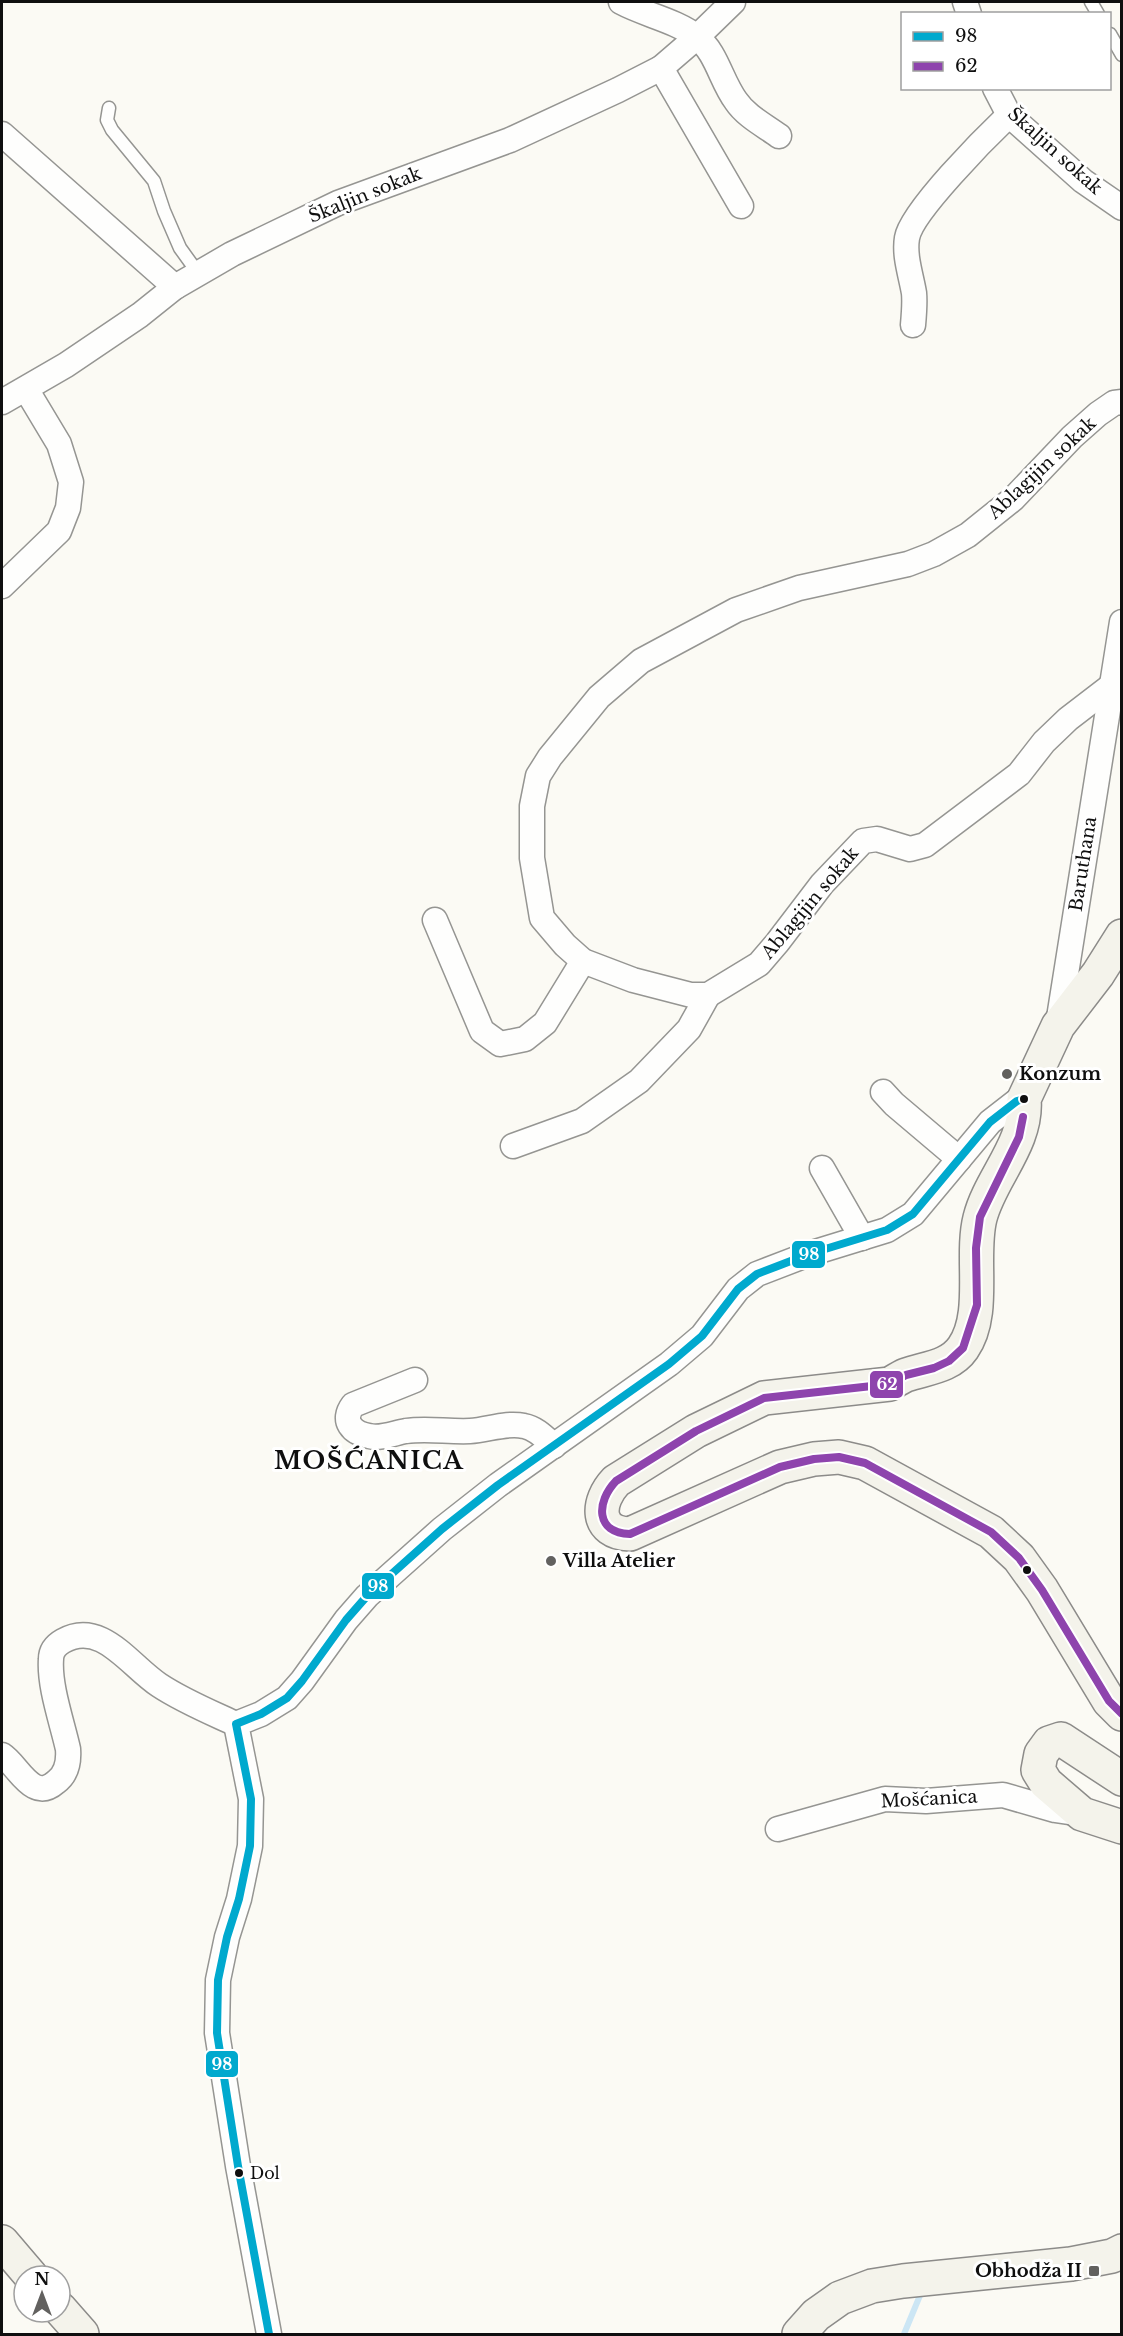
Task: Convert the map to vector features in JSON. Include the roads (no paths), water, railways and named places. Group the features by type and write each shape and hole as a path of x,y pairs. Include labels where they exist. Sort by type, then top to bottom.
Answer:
{"main road":[{"path":"1058,1026 1098,974 1122,936"},
{"name":"Baruthana","path":"1024,1099 1058,1026"},
{"path":"1024,1099 1025,1110 1019,1137 980,1217 976,1248 977,1305 963,1348 950,1361 934,1368 906,1375 890,1384 764,1398 696,1431 616,1481 607,1491 602,1504 603,1519 611,1530 621,1534 630,1534 780,1467 814,1459 839,1457 865,1463 991,1532 1019,1558 1042,1590 1109,1701 1122,1714"},
{"name":"Mošćanica","path":"1122,1779 1061,1739 1049,1743 1041,1754 1038,1770 1046,1783 1082,1814 1122,1827"},
{"path":"2,2242 21,2264"},
{"path":"799,2334 816,2315 840,2298 872,2286 1071,2264 1112,2256 1122,2251"},
{"path":"72,2323 82,2334"}],"street":[{"path":"621,2 697,37 709,51 734,98 743,110 779,136"},
{"name":"Škaljin sokak","path":"9,396 130,321 175,287 232,254 338,203 510,140 661,68 733,2"},
{"path":"661,68 741,206"},
{"name":"Škaljin sokak","path":"996,90 1009,115 1083,181 1122,208"},
{"path":"913,325 914,295 907,255 907,237 912,221 977,147 1009,115"},
{"path":"2,134 175,287"},
{"path":"2,586 59,531 68,508 71,482 59,444 9,396"},
{"name":"Ablagijin sokak","path":"1112,686 1068,719 1044,742 1019,774 925,845 910,849 878,839 863,841 822,884 759,964 708,995 691,995 645,983 583,961 565,945 542,918 532,858 532,806 538,776 550,757 599,697 641,661 736,610 799,588 908,564 934,554 968,535 1013,499 1072,437 1098,414 1114,403 1122,402"},
{"name":"Baruthana","path":"1058,1026 1122,622"},
{"path":"435,920 482,1031 500,1044 525,1039 545,1023 583,961"},
{"path":"513,1146 582,1121 639,1081 689,1029 708,995"},
{"path":"883,1092 959,1159"},
{"path":"2,1755 12,1762 18,1774 29,1784 42,1789 52,1786 63,1777 69,1761 68,1749 53,1682 51,1657 55,1646 71,1636 91,1635 114,1646 158,1684 236,1725 261,1714 287,1698 367,1596 442,1529 498,1485 652,1376 702,1336 738,1289 757,1274 809,1254 887,1230 914,1214 990,1122 1017,1101 1024,1099"},
{"path":"822,1168 862,1238"},
{"path":"414,1380 353,1405 348,1412 347,1419 351,1426 360,1434 378,1437 417,1430 470,1431 513,1425 535,1430 554,1446"},
{"path":"236,1725 251,1799 250,1846 218,1980 217,2033 238,2166 269,2334"},
{"name":"Mošćanica","path":"778,1829 885,1799 926,1801 1004,1795 1055,1810 1082,1814"}],"lane":[{"path":"1111,36 1122,55"},
{"path":"109,108 106,120 111,130 154,181 180,248 198,273"}],"waterway":[{"path":"904,2334 921,2293"}],"place":[{"name":"Konzum","path":"1007,1074"},
{"name":"Villa Atelier","path":"551,1561"},
{"name":"Dol","path":"239,2173"},
{"name":"Obhodža II","path":"1094,2271"}],"district":[{"name":"MOŠĆANICA","path":"369,1461"}]}
